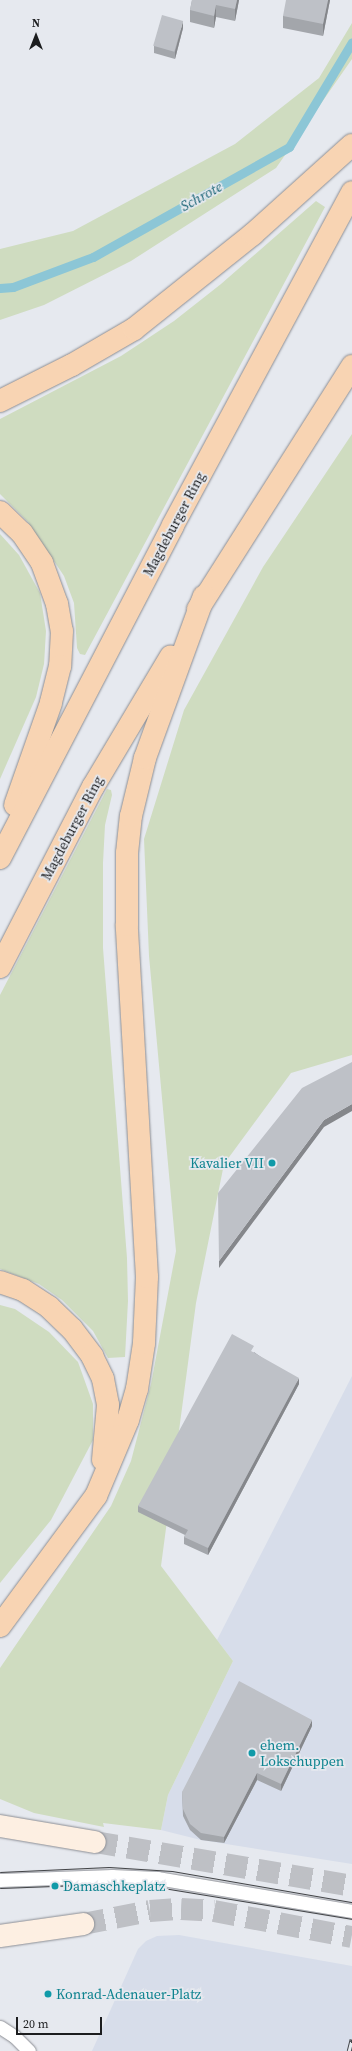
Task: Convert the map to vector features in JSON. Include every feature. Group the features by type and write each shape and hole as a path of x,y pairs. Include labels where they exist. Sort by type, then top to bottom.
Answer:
{"highway":[{"path":"0,401 72,365 134,330 253,234 352,145"},
{"name":"Magdeburger Ring","path":"0,858 172,525 352,192"},
{"name":"Magdeburger Ring","path":"0,967 93,787 148,697 204,596 352,366"},
{"path":"0,512 22,533 42,563 57,604 62,631 60,666 51,703 0,846"},
{"path":"0,1626 96,1496 133,1404 144,1343 147,1299 126,918 127,853 131,816 145,758 204,596"},
{"path":"0,1282 33,1295 57,1313 86,1346 101,1373 107,1392 108,1419 96,1496"}],"main road":[{"path":"0,1826 95,1842"},
{"path":"0,1936 83,1924"}],"lane":[{"path":"0,1880 112,1876 158,1878 352,1911"},
{"path":"0,2027 14,2036 29,2051"}],"shaded area":[{"path":"352,1376 352,1864 201,1840 161,1830 168,1795 233,1661 217,1640"},
{"path":"179,1935 352,1966 352,2051 92,2051 138,1949 146,1941 157,1936"}],"green space":[{"path":"352,23 352,59 276,168 131,261 44,305 0,320 0,249 73,231 235,144 319,78"},
{"path":"316,201 325,207 85,655 80,654 77,648 74,603 64,576 28,522 0,494 0,419 121,356 174,321 221,284"},
{"path":"352,434 352,1055 291,1073 224,1164 196,1303 161,1566 233,1661 168,1795 161,1830 103,1823 104,1827 34,1813 0,1799 0,1668 111,1506 131,1461 151,1384 176,1251 149,956 144,839 184,710 263,567"},
{"path":"0,534 19,555 40,593 46,631 44,664 36,697 0,779"},
{"path":"107,789 111,790 112,795 105,825 103,863 103,948 127,1258 128,1301 125,1357 108,1358 93,1331 62,1300 39,1284 0,1269 0,995"},
{"path":"0,1305 15,1309 49,1332 78,1362 93,1404 93,1440 51,1520 0,1583"}],"building":[{"path":"192,0 237,0 235,9 216,5 214,16 190,10"},
{"path":"286,0 328,0 323,24 283,16"},
{"path":"162,15 183,21 174,52 153,46"},
{"name":"Kavalier VII","path":"352,1062 352,1104 324,1120 219,1261 218,1193 302,1088"},
{"path":"232,1334 254,1346 251,1351 299,1378 208,1548 184,1537 188,1530 138,1506"},
{"name":"ehem. Lokschuppen","path":"239,1681 312,1720 281,1784 257,1773 224,1837 201,1833 190,1824 183,1809 182,1792"}],"waterway":[{"name":"Schrote","path":"0,288 13,287 93,257 289,147 352,42"}],"tunnel":[{"path":"95,1842 352,1886"},
{"path":"83,1924 150,1911 181,1909 214,1911 352,1937"}],"tram line":[{"path":"0,1872 109,1867 172,1871 352,1902"},
{"path":"0,1888 106,1884 157,1887 352,1919"}],"railway":[{"path":"349,2051 352,2039"}],"place":[{"name":"Kavalier VII","path":"272,1163"},
{"name":"ehem. Lokschuppen","path":"252,1753"},
{"name":"Damaschkeplatz","path":"55,1886"},
{"name":"Konrad-Adenauer-Platz","path":"48,1994"}]}
